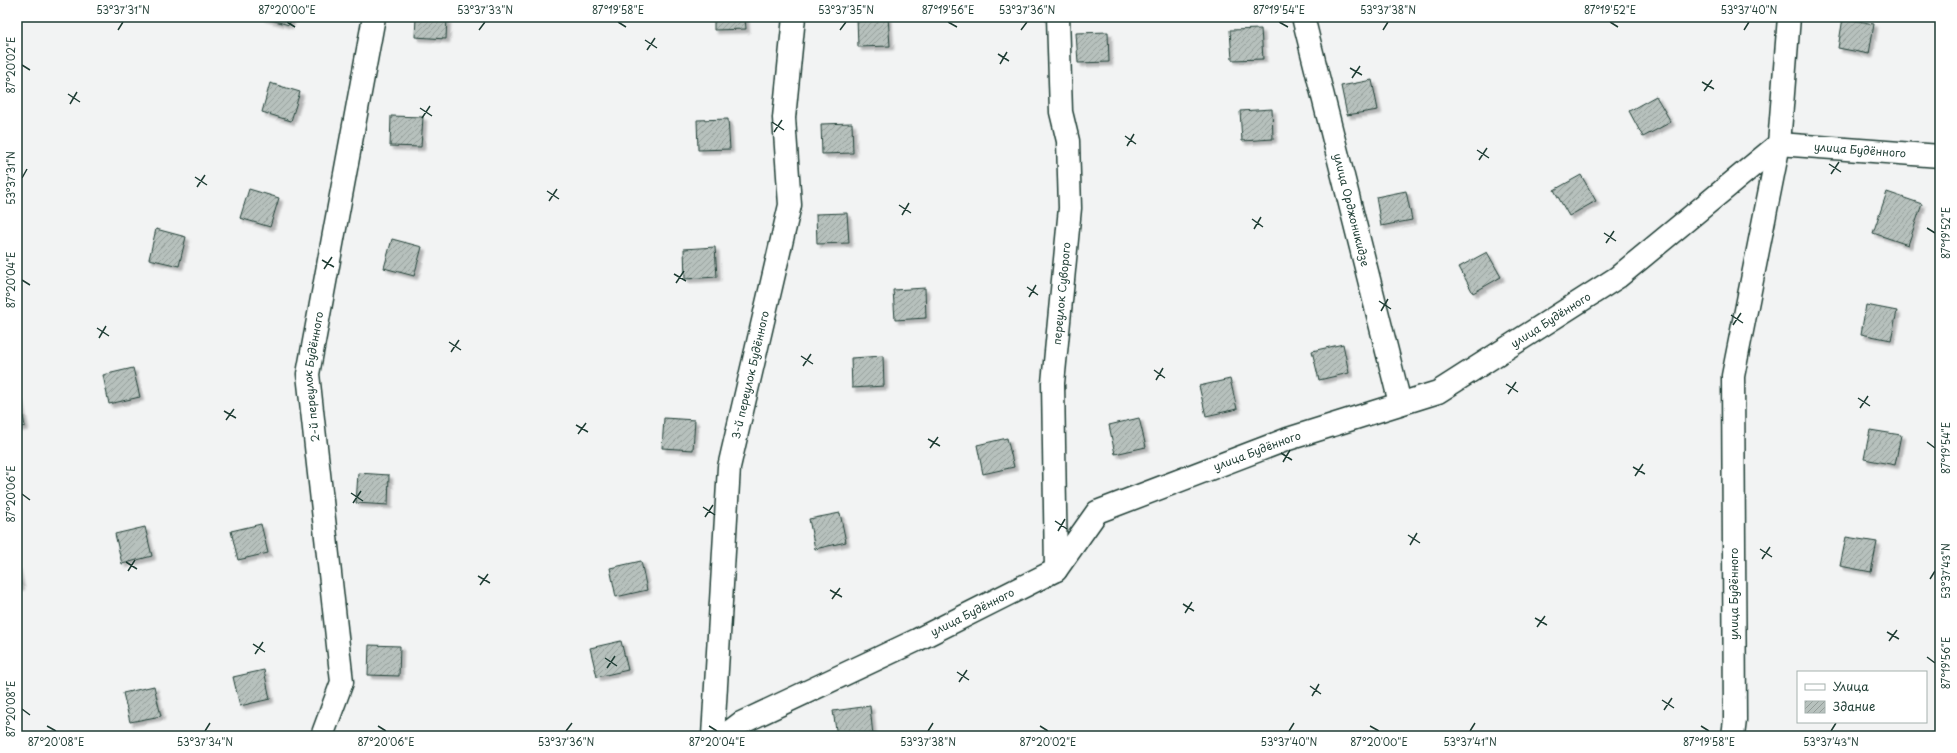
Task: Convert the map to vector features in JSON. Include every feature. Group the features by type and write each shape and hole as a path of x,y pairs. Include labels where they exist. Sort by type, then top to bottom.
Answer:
{"street":[{"name":"2-й переулок Будённого","path":"322,736 342,682 308,374 374,17"},
{"name":"3-й переулок Будённого","path":"713,736 729,467 790,205 784,118 794,17"},
{"name":"переулок Суворого","path":"1056,570 1053,383 1070,208 1068,142 1061,112 1058,17"},
{"name":"улица Орджоникидзе","path":"1303,17 1400,403"},
{"path":"1779,144 1789,17"},
{"name":"улица Будённого","path":"724,736 741,723 917,640 1056,570 1097,512 1288,439 1438,392 1618,277 1779,144 1940,156"},
{"name":"улица Будённого","path":"1733,736 1735,712 1733,376 1779,144"}],"building":[{"path":"261,17 292,17 289,25"},
{"path":"416,17 447,17 446,39 415,37"},
{"path":"714,17 745,17 746,29 714,30"},
{"path":"857,17 888,17 890,46 858,47"},
{"path":"1843,18 1874,24 1869,54 1838,48"},
{"path":"1261,29 1263,59 1232,60 1230,30"},
{"path":"1108,32 1109,62 1078,63 1076,33"},
{"path":"1372,80 1378,110 1347,115 1341,86"},
{"path":"270,83 300,92 291,121 262,112"},
{"path":"1656,96 1671,122 1643,137 1629,111"},
{"path":"1272,109 1273,139 1242,141 1240,111"},
{"path":"391,116 423,117 421,147 390,146"},
{"path":"728,119 730,149 698,150 697,120"},
{"path":"852,123 853,153 822,154 821,124"},
{"path":"1581,175 1596,201 1569,216 1554,190"},
{"path":"249,189 279,198 270,227 240,218"},
{"path":"1406,191 1412,220 1381,226 1376,197"},
{"path":"1887,192 1922,204 1908,245 1873,233"},
{"path":"847,213 849,243 817,244 816,214"},
{"path":"156,229 186,237 179,266 149,259"},
{"path":"392,239 422,247 414,276 384,268"},
{"path":"715,247 717,277 685,279 684,249"},
{"path":"1487,252 1501,277 1473,293 1459,267"},
{"path":"925,288 926,318 895,320 893,290"},
{"path":"1866,305 1897,311 1891,340 1861,334"},
{"path":"1343,344 1349,373 1319,380 1312,351"},
{"path":"883,356 884,386 852,388 851,358"},
{"path":"133,368 140,397 109,404 103,375"},
{"path":"1230,379 1237,409 1206,416 1199,386"},
{"path":"19,397 25,426 17,428 17,398"},
{"path":"664,418 695,420 693,450 662,448"},
{"path":"1139,418 1146,447 1115,454 1109,425"},
{"path":"1870,430 1901,435 1895,465 1864,459"},
{"path":"1007,438 1014,467 983,474 977,445"},
{"path":"358,473 389,475 388,505 356,503"},
{"path":"840,513 846,542 815,549 809,519"},
{"path":"261,524 268,553 238,560 231,531"},
{"path":"145,527 152,556 122,564 115,534"},
{"path":"1846,537 1877,542 1871,572 1840,566"},
{"path":"641,561 647,590 616,597 610,568"},
{"path":"17,566 21,586 17,587"},
{"path":"621,641 628,670 597,677 590,648"},
{"path":"369,645 400,646 399,676 368,675"},
{"path":"264,670 270,699 240,706 233,677"},
{"path":"154,686 161,716 130,722 123,693"},
{"path":"870,706 873,736 837,736 833,711"}]}
